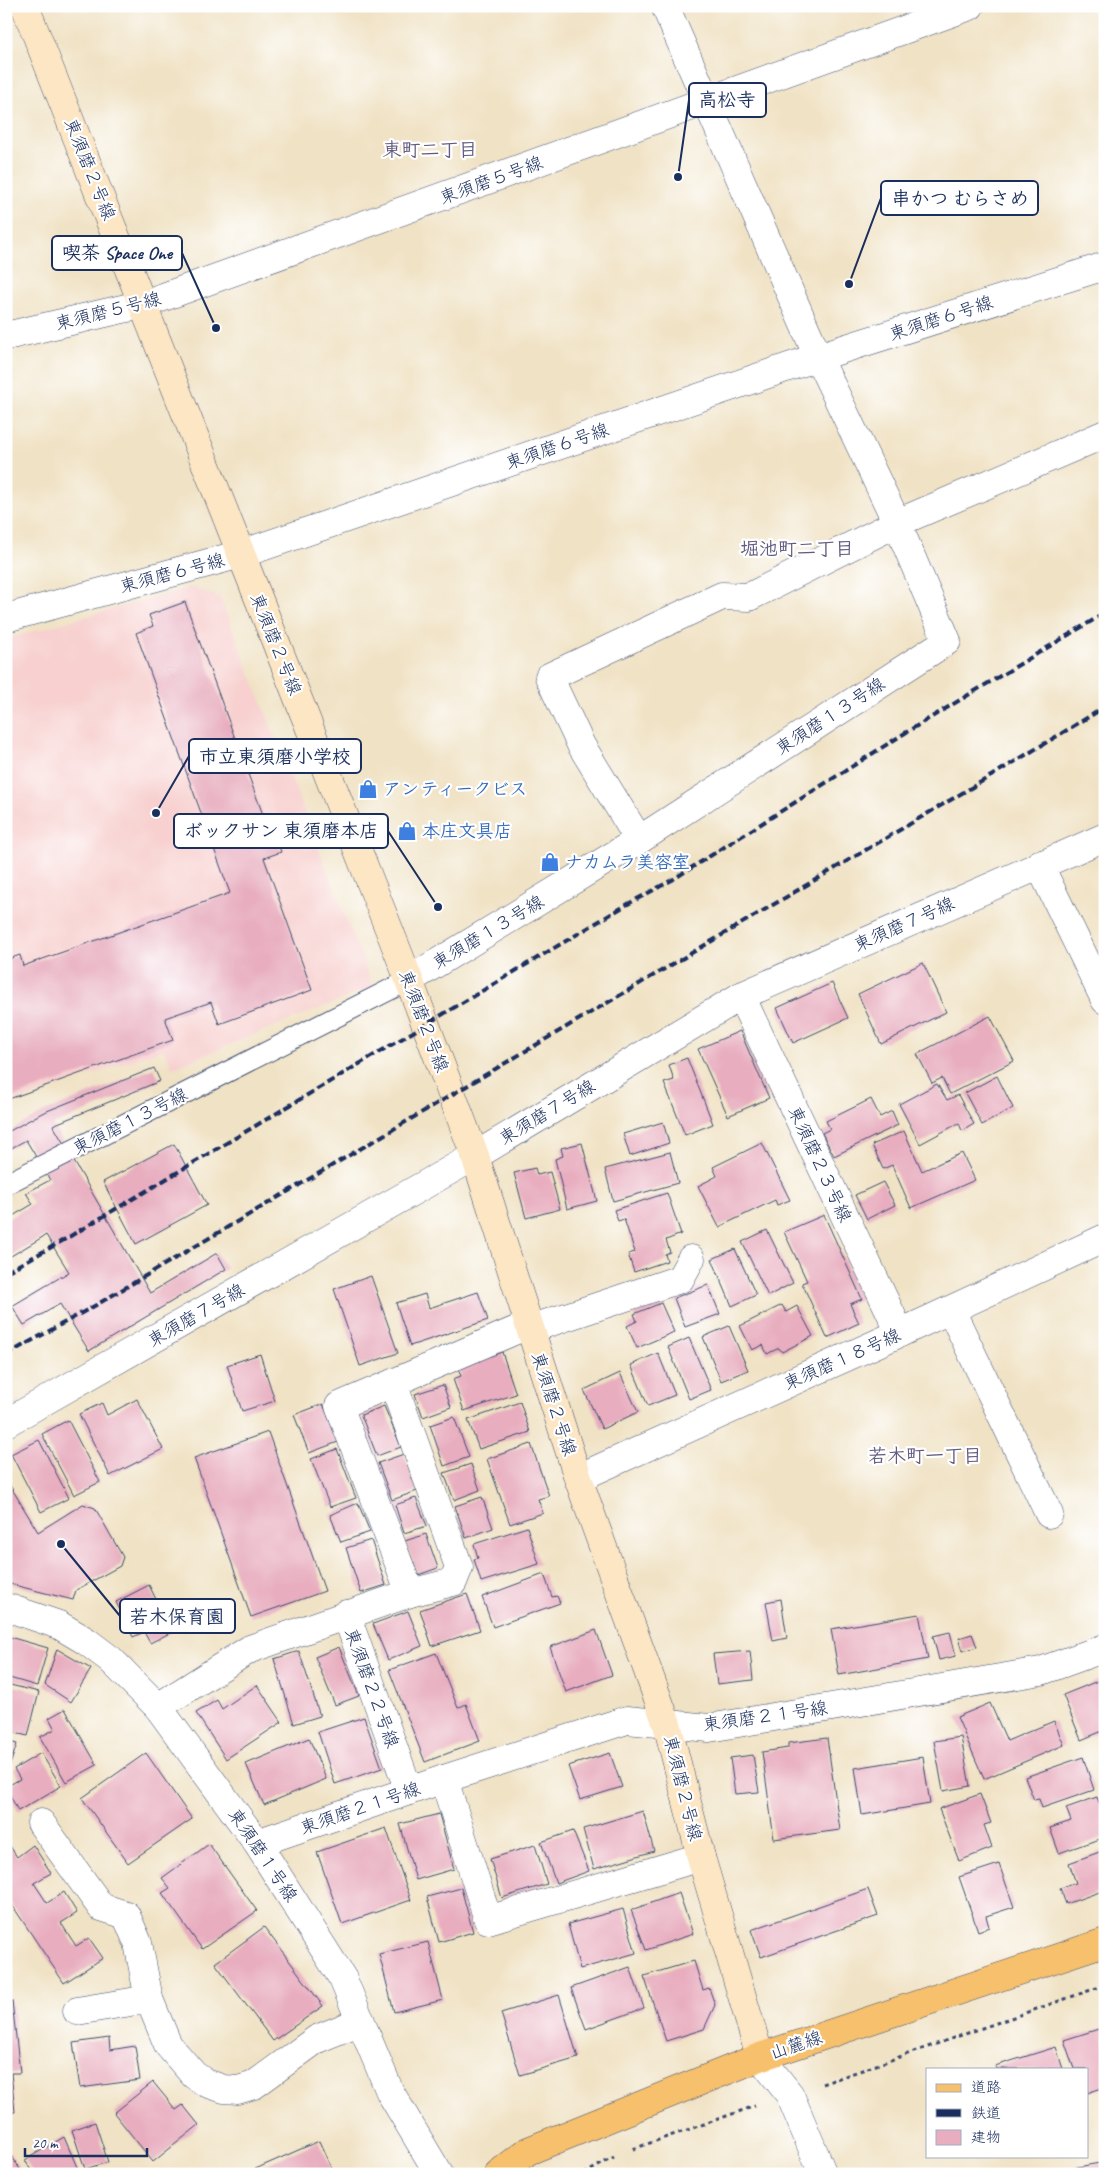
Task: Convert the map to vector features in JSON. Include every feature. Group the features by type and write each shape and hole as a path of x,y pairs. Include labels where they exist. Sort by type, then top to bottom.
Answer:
{"main road":[{"name":"山麓線","path":"498,2174 528,2152 760,2058 1105,1942"}],"street":[{"name":"東須磨２号線","path":"25,6 409,980 475,1156 578,1478 667,1724 701,1857 760,2058"},
{"path":"665,6 818,357 897,523"},
{"name":"東須磨５号線","path":"6,336 144,304 970,6"},
{"name":"東須磨６号線","path":"6,618 241,554 818,357 1105,266"},
{"path":"639,840 581,745 550,677 722,596 749,596 897,523 1105,434"},
{"name":"東須磨１３号線","path":"409,980 639,840 947,641 897,523"},
{"name":"東須磨７号線","path":"6,1423 475,1156 740,996 1039,864 1105,837"},
{"path":"1039,864 1105,1000"},
{"name":"東須磨２３号線","path":"740,996 900,1333"},
{"name":"東須磨１８号線","path":"578,1478 951,1310 1105,1238"},
{"path":"410,1593 339,1406 529,1327 680,1279 691,1259"},
{"path":"951,1310 1049,1514"},
{"path":"346,1614 410,1593 452,1582 459,1567 393,1383"},
{"name":"東須磨１号線","path":"6,1607 59,1625 86,1641 110,1660 158,1708 257,1843 343,1979 390,2092 439,2174"},
{"name":"東須磨２２号線","path":"158,1708 250,1649 346,1614 409,1791"},
{"name":"東須磨２１号線","path":"257,1843 444,1779 627,1720 709,1728 1031,1673 1105,1648"},
{"path":"444,1779 488,1920 701,1857"},
{"path":"41,1823 100,1907 126,1915 138,1943 149,1998 168,2045 194,2076 224,2089 238,2090 254,2085 317,2039 361,2021"},
{"path":"77,2011 149,1998"},
{"path":"760,2058 790,2095 822,2174"}],"lane":[{"name":"東須磨１３号線","path":"6,1184 409,980"}],"path":[{"path":"624,2153 703,2123 790,2095 1105,1985"},
{"path":"584,2174 616,2156"}],"shaded area":[{"path":"191,587 220,597 373,987 172,1068 164,1049 6,1105 6,639"}],"building":[{"path":"185,602 266,823 270,821 281,852 264,858 312,990 219,1024 211,1002 165,1018 173,1040 6,1100 6,960 20,955 23,966 230,893 136,633 153,626 149,615"},
{"path":"923,963 946,1012 881,1044 858,994"},
{"path":"832,983 848,1018 793,1043 777,1008"},
{"path":"990,1016 1014,1061 950,1094 942,1078 932,1083 917,1054"},
{"path":"740,1031 769,1098 728,1116 698,1049"},
{"path":"687,1058 713,1124 685,1135 664,1083 674,1080 669,1065"},
{"path":"154,1068 160,1081 53,1125 150,1293 217,1253 226,1269 89,1351 60,1304 24,1325 12,1306 69,1272 46,1235 6,1259 6,1220 33,1204 26,1193 50,1180 26,1140 6,1151 6,1133 42,1113"},
{"path":"997,1076 1013,1108 982,1125 965,1093"},
{"path":"937,1084 947,1100 958,1095 974,1124 962,1131 959,1123 920,1144 899,1104"},
{"path":"871,1099 880,1117 892,1111 898,1125 834,1156 822,1133 830,1129 826,1121"},
{"path":"663,1122 669,1143 630,1156 623,1134"},
{"path":"904,1131 922,1171 962,1153 975,1180 911,1208 892,1165 883,1169 872,1145"},
{"path":"582,1143 597,1201 567,1209 555,1159 563,1156 561,1148"},
{"path":"762,1143 790,1200 777,1205 775,1200 719,1227 698,1186 717,1176 713,1167"},
{"path":"174,1144 207,1205 136,1244 103,1182"},
{"path":"670,1152 678,1183 613,1201 605,1169"},
{"path":"535,1168 537,1175 550,1172 560,1209 526,1218 514,1173"},
{"path":"883,1182 895,1205 867,1219 855,1195"},
{"path":"667,1193 681,1234 666,1240 670,1252 665,1254 667,1261 634,1272 628,1254 635,1252 624,1219 618,1221 614,1210"},
{"path":"824,1215 862,1299 850,1304 859,1323 827,1338 802,1283 807,1281 784,1232"},
{"path":"767,1230 793,1283 768,1296 742,1242"},
{"path":"735,1249 756,1295 732,1306 712,1259"},
{"path":"371,1276 398,1353 360,1366 334,1289"},
{"path":"708,1285 720,1314 685,1327 674,1298"},
{"path":"478,1292 488,1320 410,1346 396,1303 425,1294 429,1308"},
{"path":"661,1303 674,1332 637,1348 627,1326 637,1321 634,1314"},
{"path":"782,1305 786,1312 797,1306 813,1336 782,1352 779,1348 767,1354 763,1345 752,1350 740,1326"},
{"path":"729,1326 748,1370 721,1381 703,1337"},
{"path":"689,1338 711,1390 689,1399 668,1347"},
{"path":"502,1352 516,1394 464,1411 453,1379 461,1376 458,1367"},
{"path":"658,1353 675,1395 648,1406 631,1365"},
{"path":"260,1354 275,1401 242,1411 227,1365"},
{"path":"620,1373 638,1412 602,1429 584,1390"},
{"path":"443,1385 451,1407 423,1417 415,1394"},
{"path":"137,1399 163,1449 110,1476 79,1414 102,1403 107,1415"},
{"path":"520,1402 530,1432 479,1449 468,1420"},
{"path":"323,1404 338,1442 309,1453 294,1415"},
{"path":"384,1406 401,1447 377,1456 361,1415"},
{"path":"454,1417 469,1457 444,1466 430,1425"},
{"path":"68,1420 100,1482 74,1495 42,1434"},
{"path":"268,1432 325,1591 251,1617 194,1458"},
{"path":"39,1440 69,1498 41,1512 11,1454"},
{"path":"531,1444 549,1496 538,1499 543,1513 510,1524 487,1459"},
{"path":"337,1449 356,1498 330,1507 311,1459"},
{"path":"404,1454 417,1491 392,1500 378,1463"},
{"path":"471,1464 480,1490 454,1500 444,1473"},
{"path":"6,1479 38,1532 83,1504 95,1508 123,1557 120,1566 76,1590 73,1600 6,1583"},
{"path":"482,1497 493,1528 466,1538 455,1506"},
{"path":"416,1498 427,1526 404,1533 395,1505"},
{"path":"358,1503 370,1532 341,1542 330,1515"},
{"path":"527,1527 539,1564 481,1582 474,1559 478,1558 474,1544"},
{"path":"426,1534 438,1568 418,1575 405,1541"},
{"path":"371,1540 386,1585 361,1593 346,1548"},
{"path":"544,1574 552,1597 557,1596 560,1603 493,1627 482,1597"},
{"path":"149,1585 172,1632 150,1643 144,1632 133,1637 116,1602"},
{"path":"467,1594 480,1630 432,1646 420,1610"},
{"path":"781,1599 787,1638 773,1641 766,1602"},
{"path":"408,1611 422,1646 388,1660 373,1624"},
{"path":"919,1614 928,1659 839,1675 831,1629"},
{"path":"596,1630 612,1675 566,1692 550,1647"},
{"path":"950,1632 956,1656 939,1660 933,1636"},
{"path":"972,1634 977,1647 963,1651 959,1638"},
{"path":"6,1636 48,1648 37,1686 6,1677"},
{"path":"339,1647 359,1696 335,1705 315,1657"},
{"path":"57,1649 91,1669 71,1702 45,1685"},
{"path":"299,1651 320,1716 294,1724 274,1659"},
{"path":"750,1651 753,1680 717,1684 713,1654"},
{"path":"436,1653 458,1708 466,1704 480,1741 425,1762 389,1670"},
{"path":"1105,1678 1105,1730 1081,1740 1063,1695"},
{"path":"6,1684 39,1692 28,1736 6,1731"},
{"path":"257,1685 282,1722 226,1759 196,1713 217,1700 222,1709"},
{"path":"990,1703 1007,1741 1054,1721 1064,1745 984,1779 957,1717"},
{"path":"65,1709 97,1765 66,1782 40,1737 55,1729 49,1718"},
{"path":"364,1717 382,1768 335,1784 318,1732"},
{"path":"961,1737 970,1786 943,1791 934,1741"},
{"path":"309,1738 326,1779 264,1805 246,1764"},
{"path":"827,1738 840,1830 774,1839 762,1752 788,1748 788,1743"},
{"path":"6,1741 17,1744 10,1765 6,1764"},
{"path":"41,1753 61,1786 18,1811 6,1787 20,1779 14,1769"},
{"path":"146,1753 192,1819 128,1863 82,1798"},
{"path":"610,1753 622,1787 580,1800 568,1766"},
{"path":"753,1755 759,1792 735,1794 730,1758"},
{"path":"923,1757 930,1804 862,1815 855,1768"},
{"path":"1083,1757 1094,1790 1042,1808 1039,1799 1034,1800 1025,1777"},
{"path":"980,1794 991,1823 984,1825 992,1848 959,1861 939,1809"},
{"path":"1097,1797 1105,1820 1105,1837 1059,1853 1050,1828 1071,1821 1066,1808"},
{"path":"643,1811 654,1851 594,1869 583,1829"},
{"path":"439,1814 454,1869 416,1880 400,1824"},
{"path":"386,1828 411,1900 342,1924 317,1852"},
{"path":"573,1831 589,1871 556,1883 541,1842"},
{"path":"6,1840 17,1857 33,1845 51,1873 34,1883 47,1903 64,1892 77,1913 61,1923 76,1946 89,1938 103,1958 64,1983 6,1896"},
{"path":"209,1844 257,1911 202,1949 162,1893 170,1888 162,1878"},
{"path":"535,1845 547,1884 502,1898 490,1859"},
{"path":"1105,1850 1105,1890 1066,1904 1060,1888 1076,1883 1069,1863"},
{"path":"999,1864 1014,1907 986,1916 989,1927 978,1931 959,1877"},
{"path":"461,1888 473,1932 439,1942 427,1897"},
{"path":"868,1889 878,1916 761,1957 751,1930"},
{"path":"679,1893 693,1934 646,1950 631,1910"},
{"path":"623,1909 636,1953 580,1969 568,1924"},
{"path":"264,1927 323,2006 273,2041 215,1963"},
{"path":"428,1942 443,2000 394,2012 379,1954"},
{"path":"694,1961 703,1990 709,1988 715,2005 704,2029 666,2041 644,1976"},
{"path":"630,1967 644,2008 586,2029 571,1988"},
{"path":"559,1995 578,2058 520,2075 501,2013"},
{"path":"6,2001 12,2001 20,2073 11,2073 15,2112 6,2113"},
{"path":"1105,2027 1105,2087 1088,2093 1088,2068 1074,2068 1064,2040"},
{"path":"109,2038 110,2050 135,2046 140,2080 80,2088 73,2043"},
{"path":"1056,2047 1063,2068 996,2068 995,2066"},
{"path":"153,2082 176,2110 183,2105 199,2125 153,2162 114,2113"},
{"path":"95,2122 108,2162 85,2169 72,2130"},
{"path":"64,2137 80,2174 33,2174 25,2160"},
{"path":"319,2141 334,2174 244,2174"},
{"path":"9,2152 23,2174 6,2174 6,2154"},
{"path":"1105,2162 1105,2174 1045,2174 1045,2173"}],"railway":[{"path":"6,1272 57,1244 628,904 672,880 905,733 1105,613"},
{"path":"6,1355 96,1305 1105,707"}],"place":[{"name":"高松寺","path":"678,177"},
{"name":"串かつ むらさめ","path":"849,284"},
{"name":"喫茶 Space One","path":"216,328"},
{"name":"アンティークビス","path":"368,789"},
{"name":"市立東須磨小学校","path":"156,813"},
{"name":"本庄文具店","path":"407,831"},
{"name":"ナカムラ美容室","path":"550,862"},
{"name":"ボックサン 東須磨本店","path":"438,907"},
{"name":"若木保育園","path":"61,1544"}],"district":[{"name":"東町二丁目","path":"430,150"},
{"name":"堀池町二丁目","path":"797,549"},
{"name":"若木町一丁目","path":"925,1456"}]}
